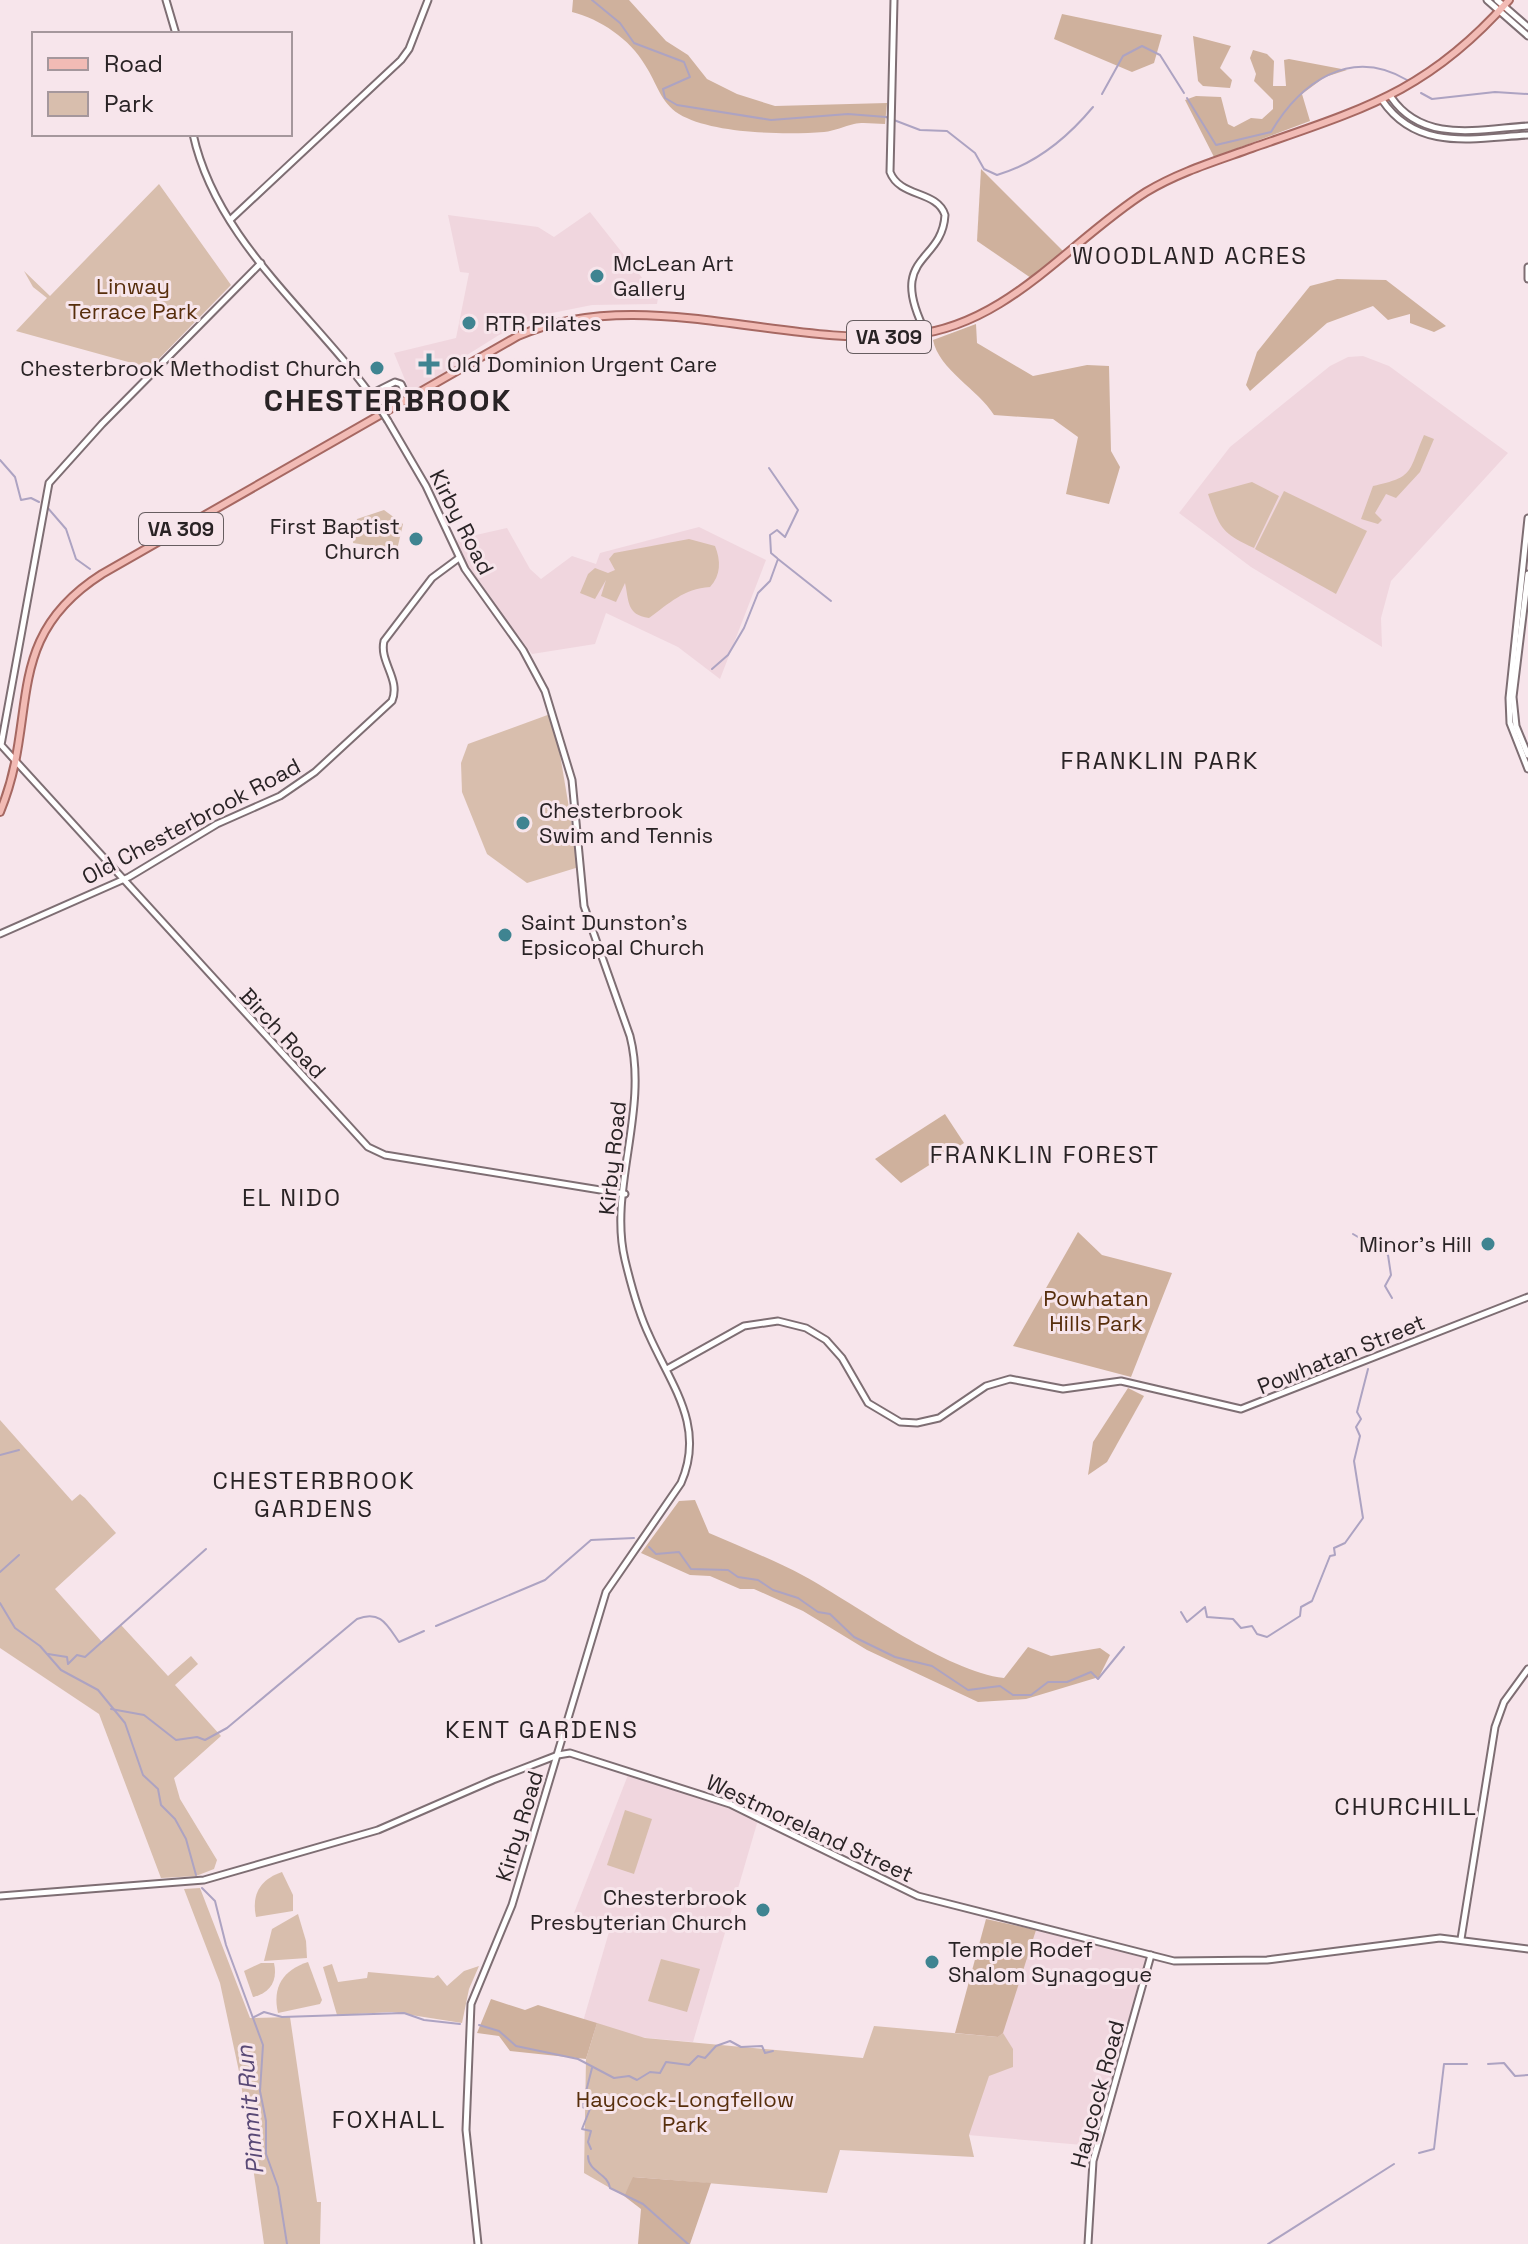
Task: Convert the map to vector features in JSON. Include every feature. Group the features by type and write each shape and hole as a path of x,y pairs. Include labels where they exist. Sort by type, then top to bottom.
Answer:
{"main road":[{"path":"166,0 175,32"},
{"path":"230,220 401,60 409,49 428,0"},
{"path":"894,0 893,179 938,203 945,215 938,235 913,271 915,307 926,333"},
{"path":"1487,0 1504,5 1528,36"},
{"path":"1497,0 1528,27"},
{"name":"VA 309","path":"0,812 32,649 49,616 62,601 79,587 518,336 579,317 640,316 863,337 926,333 962,323 1002,303 1122,209 1171,178 1391,97 1450,58 1504,5"},
{"path":"1391,97 1405,114 1436,129 1528,126"},
{"path":"1382,100 1399,121 1434,138 1528,135"},
{"name":"Kirby Road","path":"194,136 211,187 230,220 261,263 371,394 426,486 459,558 536,672 569,764 582,899 627,1027 634,1058 634,1113 621,1226 625,1261 647,1333 667,1369 689,1422 688,1464 674,1495 606,1592 512,1905 478,1982 469,2016 466,2130 478,2244"},
{"path":"1,745 49,483 261,263"},
{"path":"1528,267 1528,279"},
{"path":"371,394 395,382 401,384 408,399"},
{"path":"1528,518 1509,698 1510,723 1528,769"},
{"name":"Old Chesterbrook Road","path":"0,934 123,879 217,824 301,782 387,706 395,691 383,651 384,641 432,578 459,558"},
{"path":"1528,574 1513,697 1516,726 1528,755"},
{"name":"Birch Road","path":"1,745 246,1017 373,1151 477,1172 625,1194"},
{"name":"Powhatan Street","path":"667,1369 744,1326 778,1321 806,1328 826,1340 842,1358 868,1403 900,1422 917,1423 939,1418 986,1386 1010,1379 1063,1389 1121,1381 1241,1409 1528,1297"},
{"path":"1461,1939 1494,1732 1504,1702 1528,1669"},
{"path":"0,1896 204,1880 378,1830 558,1755"},
{"name":"Westmoreland Street","path":"558,1755 578,1755 730,1804 918,1896 1184,1962 1231,1962 1416,1939 1461,1939 1528,1949"},
{"name":"Haycock Road","path":"1088,2244 1093,2161 1151,1955"}],"shaded area":[{"path":"590,212 658,298 657,304 592,305 542,315 499,335 467,355 469,359 410,392 394,353 456,338 469,273 460,272 448,215 538,227 554,237"},
{"path":"1363,356 1389,366 1508,453 1391,581 1381,618 1382,647 1251,567 1179,513 1230,447 1330,366 1348,357"},
{"path":"699,527 766,560 720,679 678,647 606,613 595,644 532,654 468,571 456,545 458,539 507,528 530,569 541,579 572,556 596,564 600,553"},
{"path":"628,1775 729,1806 758,1820 693,2042 580,2032 611,1925 574,1913"},
{"path":"1030,1927 1147,1957 1094,2146 968,2135"}],"green space":[{"path":"573,0 629,0 666,41 688,55 707,79 737,94 775,106 887,103 885,124 858,123 828,131 790,133 750,132 693,121 667,104 639,56 623,39 603,25 572,12"},
{"path":"1062,14 1162,35 1154,63 1132,72 1054,39"},
{"path":"1193,36 1231,46 1220,68 1232,80 1230,88 1203,86 1198,81"},
{"path":"1253,50 1267,54 1274,61 1273,86 1286,86 1284,60 1347,70 1325,77 1302,94 1310,121 1214,157 1185,100 1196,96 1221,97 1228,124 1234,127 1251,118 1262,119 1273,109 1273,100 1254,81 1256,74 1250,58"},
{"path":"981,169 1063,251 1031,278 977,241"},
{"name":"Linway Terrace Park","path":"159,184 231,285 150,368 16,331 47,298 33,287 24,271 50,296"},
{"path":"1337,279 1386,280 1446,326 1434,332 1410,323 1410,314 1388,320 1373,306 1327,323 1250,391 1246,385 1257,352 1310,286"},
{"path":"976,324 977,343 1033,376 1087,365 1109,366 1111,451 1120,467 1109,504 1066,494 1078,437 1053,419 994,415 943,361 933,340"},
{"path":"1424,435 1434,439 1420,472 1396,498 1386,494 1375,513 1382,520 1378,524 1361,519 1373,486 1403,476 1408,471"},
{"path":"1252,482 1279,496 1254,548 1223,528 1208,494"},
{"path":"1284,491 1367,531 1336,594 1255,549"},
{"path":"384,510 403,524 397,550 353,543 357,519"},
{"path":"689,539 715,546 719,562 716,578 710,587 684,594 649,618 632,610 625,583 616,602 601,596 606,580 595,599 580,593 588,574 595,568 608,573 615,570 609,559 614,553"},
{"name":"Chesterbrook Swim and Tennis","path":"553,713 579,867 527,883 487,854 462,792 461,763 468,744"},
{"path":"945,1114 964,1143 901,1183 875,1159"},
{"name":"Powhatan Hills Park","path":"1078,1232 1102,1255 1172,1273 1131,1377 1013,1346"},
{"path":"1128,1388 1144,1396 1107,1462 1088,1475 1093,1442"},
{"path":"0,1420 72,1501 80,1494 116,1533 55,1589 102,1642 121,1625 168,1676 191,1656 198,1664 175,1685 221,1736 174,1778 180,1799 217,1860 214,1869 196,1876 161,1878 99,1714 0,1648"},
{"path":"695,1500 709,1533 793,1570 902,1636 956,1664 1004,1678 1028,1647 1051,1656 1100,1648 1110,1655 1099,1677 1026,1699 978,1702 867,1650 803,1611 754,1589 740,1589 710,1576 690,1575 641,1553 679,1501"},
{"path":"625,1810 652,1819 634,1874 607,1865"},
{"path":"282,1872 293,1895 293,1911 256,1917 255,1901 259,1888"},
{"path":"200,1888 250,2018 290,2017 317,2202 321,2202 320,2244 264,2244 240,2076 220,1983 184,1889"},
{"path":"298,1914 306,1941 307,1958 264,1961 272,1929"},
{"path":"986,1919 1036,1930 1003,2033 998,2037 955,2033"},
{"path":"661,1959 700,1969 687,2012 648,2001"},
{"path":"308,1962 322,2000 320,2004 278,2013 277,1995 281,1981 299,1965"},
{"path":"261,1963 274,1963 274,1981 268,1989 253,1997 244,1971"},
{"path":"332,1964 338,1982 367,1978 368,1972 434,1978 438,1975 447,1986 464,1971 479,1966 469,1989 462,2023 392,2012 337,2015 323,1967"},
{"path":"491,1999 525,2010 538,2005 597,2023 586,2059 510,2051 499,2036 477,2033"},
{"name":"Haycock-Longfellow Park","path":"597,2023 645,2038 863,2058 874,2026 998,2037 1003,2033 1013,2049 1013,2067 989,2076 969,2135 974,2157 840,2150 827,2193 634,2177 624,2196 584,2173 586,2059"},
{"path":"633,2177 711,2183 690,2244 638,2244 641,2209 624,2196"}],"waterway":[{"path":"592,0 620,23 634,43 684,62 690,77 663,89 665,98 677,105 771,120 848,114 886,117 920,130 947,131 975,153 984,169 997,175 1025,164 1050,148 1093,107"},
{"path":"1102,94 1123,56 1142,46 1160,55 1184,93"},
{"path":"1187,98 1216,145 1271,132 1296,98 1328,75 1366,67 1386,70 1407,80"},
{"path":"1421,93 1432,99 1495,92 1528,94"},
{"path":"0,460 15,477 21,500 31,498 39,502"},
{"path":"769,468 798,510 785,537 777,530 770,535 771,553 777,558"},
{"path":"47,507 66,529 76,559 90,569"},
{"path":"712,669 728,655 744,628 758,593 770,581 778,559 831,601"},
{"path":"1353,1234 1388,1255 1391,1275 1385,1286 1392,1298"},
{"path":"1371,1339 1373,1355"},
{"path":"1181,1612 1187,1622 1205,1607 1207,1617 1233,1619 1241,1628 1252,1626 1257,1634 1267,1637 1300,1616 1301,1607 1312,1601 1330,1556 1335,1555 1334,1548 1345,1543 1363,1518 1354,1461 1360,1436 1356,1427 1361,1419 1357,1412 1368,1369"},
{"path":"0,1455 19,1450"},
{"path":"436,1626 545,1580 591,1540 634,1538"},
{"path":"649,1547 656,1554 679,1552 691,1569 728,1570 738,1577 758,1580 773,1590 798,1598 818,1612 830,1614 854,1637 895,1657 932,1666 968,1690 1000,1686 1013,1695 1031,1695 1048,1682 1067,1682 1091,1672 1098,1679 1124,1647"},
{"path":"48,1654 67,1657 68,1664 77,1655 85,1657 206,1549"},
{"path":"0,1572 19,1555"},
{"name":"Pimmit Run","path":"0,1603 15,1628 40,1646 61,1670 98,1690 125,1723 143,1775 158,1789 161,1805 175,1819 186,1839 196,1875"},
{"path":"111,1709 144,1715 176,1740 197,1737 205,1740 227,1728 357,1619 378,1618 399,1642 424,1631"},
{"name":"Pimmit Run","path":"202,1888 215,1901 226,1945 263,2045 260,2091 266,2121 266,2154 278,2187 287,2244"},
{"path":"254,2017 264,2012 282,2017 404,2013 424,2020 460,2024"},
{"path":"479,2025 499,2031 516,2046 578,2059 614,2078 629,2076 637,2080 650,2072 660,2073 666,2062 689,2065 698,2056 705,2058 716,2046 730,2041 741,2047 762,2046 765,2053 773,2051"},
{"path":"1488,2064 1504,2063 1515,2076 1528,2075"},
{"path":"1419,2153 1434,2149 1444,2064 1467,2064"},
{"path":"591,2149 588,2142 591,2131 582,2129 590,2109 582,2107 592,2068"},
{"path":"588,2156 591,2166 606,2179 610,2188 643,2204 688,2244"},
{"path":"1268,2244 1394,2164"}],"place":[{"name":"McLean Art Gallery","path":"597,276"},
{"name":"RTR Pilates","path":"469,323"},
{"name":"Old Dominion Urgent Care","path":"429,364"},
{"name":"Chesterbrook Methodist Church","path":"377,368"},
{"name":"First Baptist Church","path":"416,539"},
{"name":"Chesterbrook Swim and Tennis","path":"523,823"},
{"name":"Saint Dunston's Epsicopal Church","path":"505,935"},
{"name":"Minor's Hill","path":"1488,1244"},
{"name":"Chesterbrook Presbyterian Church","path":"763,1910"},
{"name":"Temple Rodef Shalom Synagogue","path":"932,1962"}],"district":[{"name":"WOODLAND ACRES","path":"1190,256"},
{"name":"CHESTERBROOK","path":"388,401"},
{"name":"FRANKLIN PARK","path":"1160,761"},
{"name":"FRANKLIN FOREST","path":"1045,1155"},
{"name":"EL NIDO","path":"292,1198"},
{"name":"CHESTERBROOK GARDENS","path":"314,1495"},
{"name":"KENT GARDENS","path":"542,1730"},
{"name":"CHURCHILL","path":"1406,1807"},
{"name":"FOXHALL","path":"389,2120"}]}
